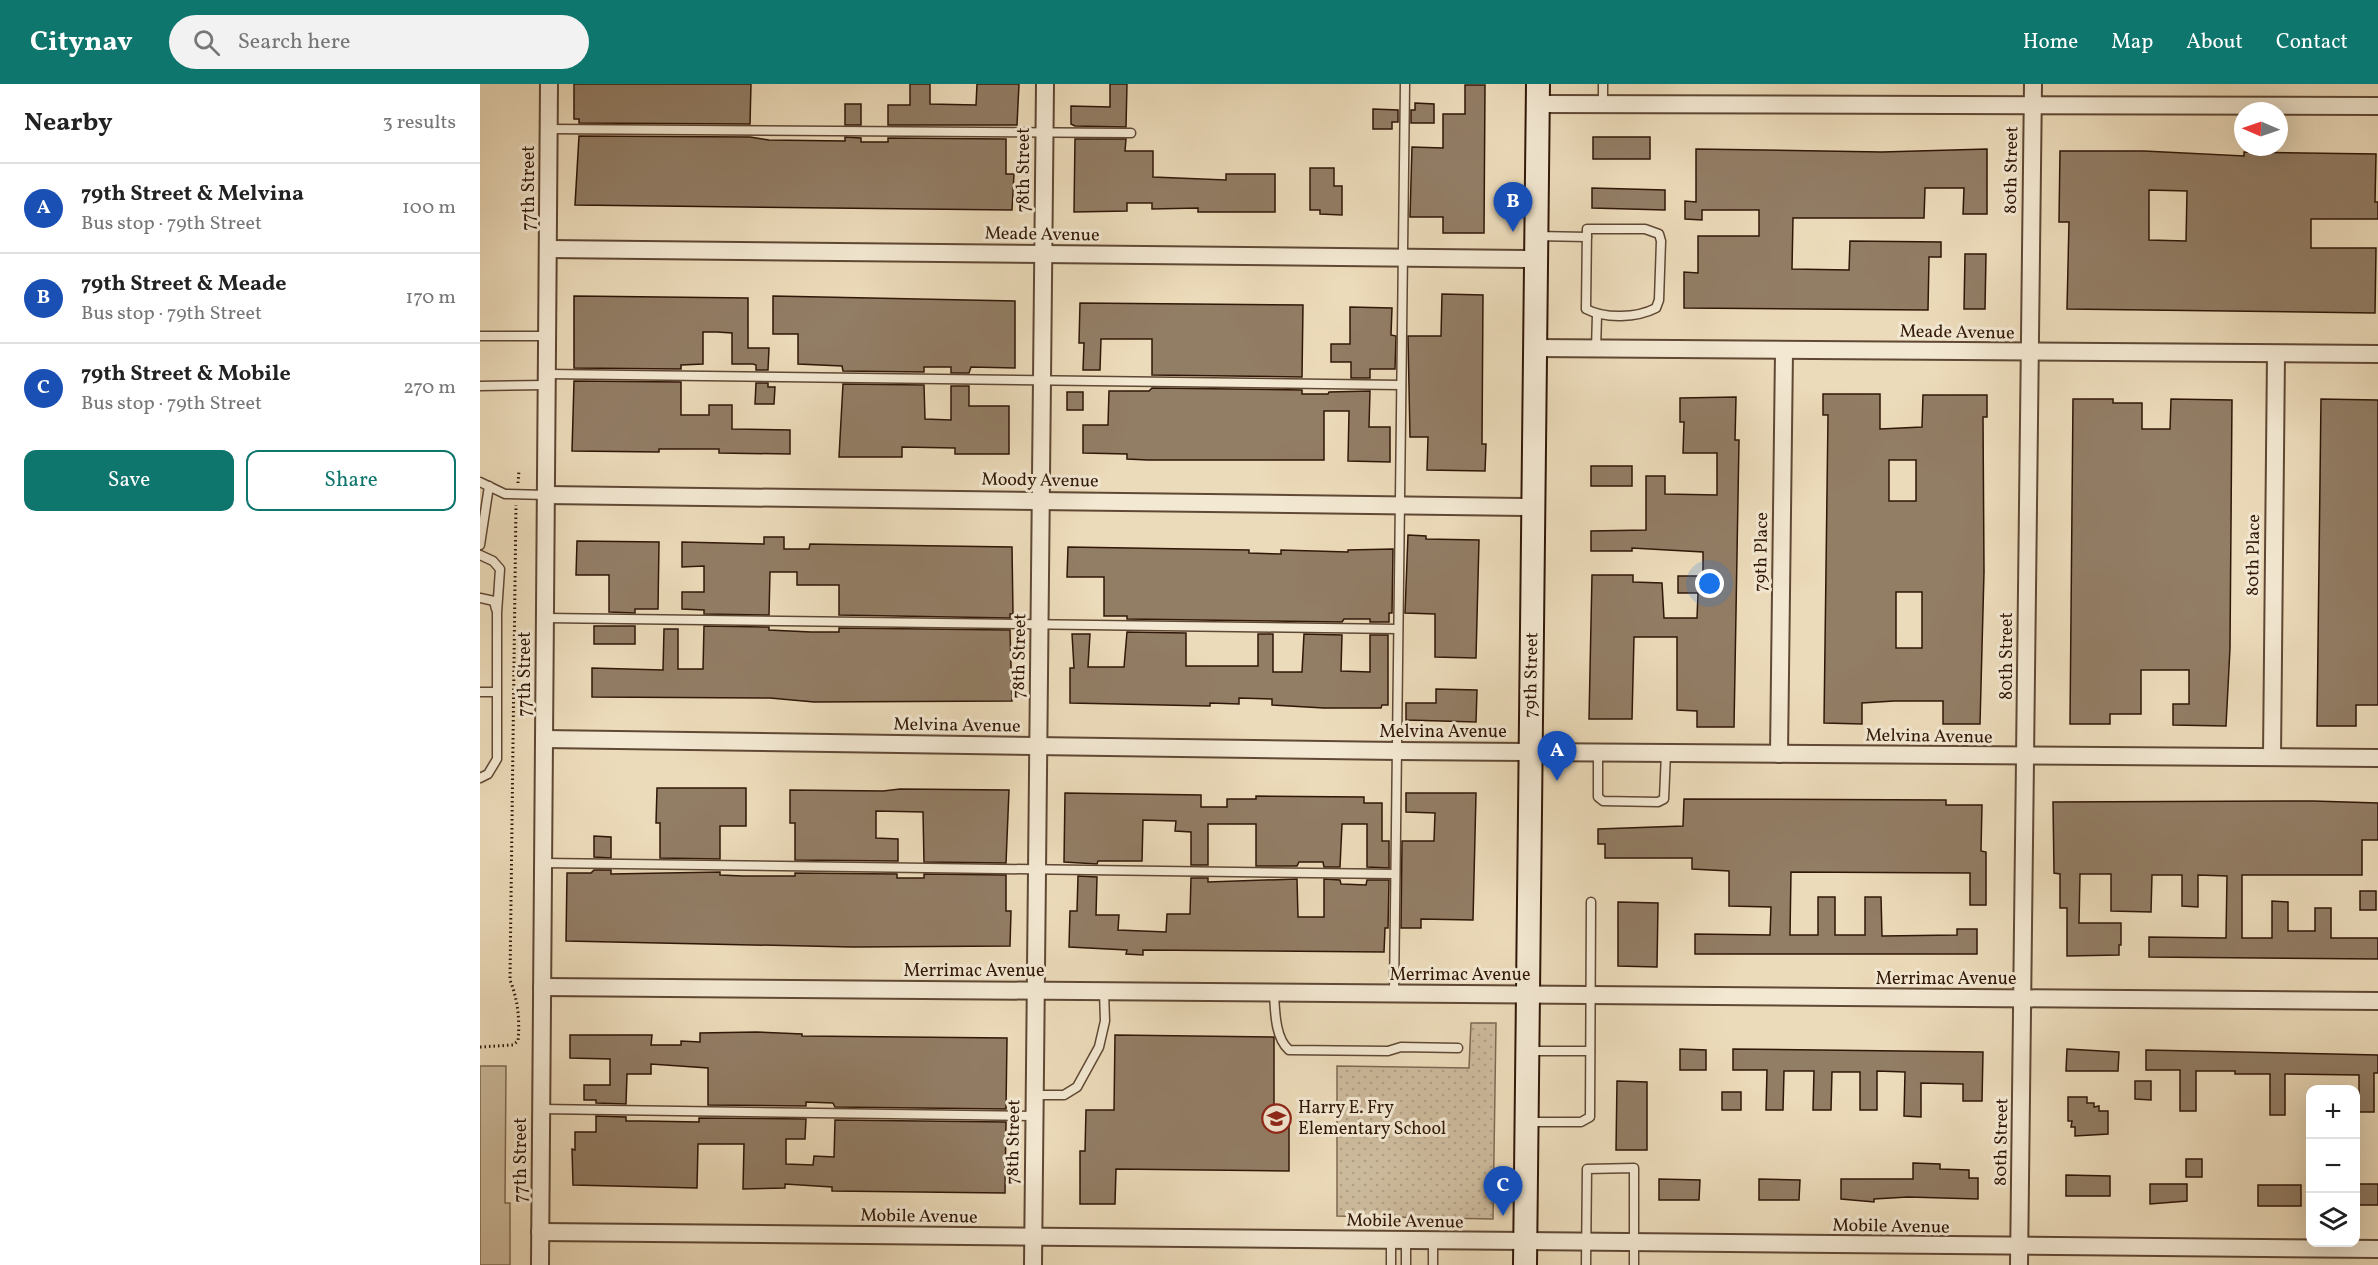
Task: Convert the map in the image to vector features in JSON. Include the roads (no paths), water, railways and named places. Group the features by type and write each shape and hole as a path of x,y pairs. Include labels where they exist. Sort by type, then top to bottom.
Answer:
{"main road":[{"name":"79th Street","path":"1525,1254 1538,94"}],"street":[{"name":"77th Street","path":"540,1265 549,84"},
{"name":"78th Street","path":"1033,1265 1045,84"},
{"name":"80th Street","path":"2019,1265 2033,84"},
{"path":"1538,94 1603,104 2378,106"},
{"name":"Meade Avenue","path":"548,249 1536,260"},
{"name":"Meade Avenue","path":"1535,348 2378,354"},
{"name":"79th Place","path":"1779,754 1784,351"},
{"name":"80th Place","path":"2272,756 2276,354"},
{"name":"Moody Avenue","path":"546,495 1534,507"},
{"name":"Melvina Avenue","path":"544,739 1397,751 2378,758"},
{"name":"Merrimac Avenue","path":"542,987 2378,1001"},
{"name":"Mobile Avenue","path":"540,1232 1033,1239 1433,1241 1525,1254 1587,1243 2378,1249"}],"lane":[{"path":"1394,994 1405,84"},
{"path":"1603,84 1603,104"},
{"path":"549,129 1131,133"},
{"path":"1536,236 1587,233 1652,230 1659,234 1661,241 1659,300 1656,308 1635,314 1597,315 1586,309 1587,233"},
{"path":"1596,349 1597,315"},
{"path":"480,336 547,336"},
{"path":"480,386 547,379 1042,379 1401,385"},
{"path":"480,482 506,494 546,495"},
{"path":"480,545 489,486"},
{"path":"480,555 493,561 500,569 497,612 497,759 488,774 480,778"},
{"path":"480,598 494,601 497,612"},
{"path":"545,618 1398,629"},
{"path":"480,692 496,692"},
{"path":"1598,753 1598,796 1602,801 1658,802 1664,799 1666,753"},
{"path":"543,863 1395,874"},
{"path":"1526,1122 1581,1122 1590,1117 1591,902"},
{"path":"1035,1095 1064,1095 1077,1087 1099,1047 1105,1021 1104,992"},
{"path":"1274,993 1276,1017 1284,1046 1289,1050 1388,1051 1401,1047 1458,1048"},
{"path":"1527,1051 1590,1051"},
{"path":"541,1109 1034,1116"},
{"path":"1586,1265 1587,1168 1634,1168 1634,1265"},
{"path":"1391,1265 1399,1241"},
{"path":"1399,1241 1407,1265"},
{"path":"1433,1241 1433,1265"}],"place":[{"name":"79th Street & Meade","path":"1513,232"},
{"name":"79th Street & Melvina","path":"1557,781"},
{"name":"Harry E. Fry Elementary School","path":"1277,1118"},
{"name":"79th Street & Mobile","path":"1503,1216"}]}
